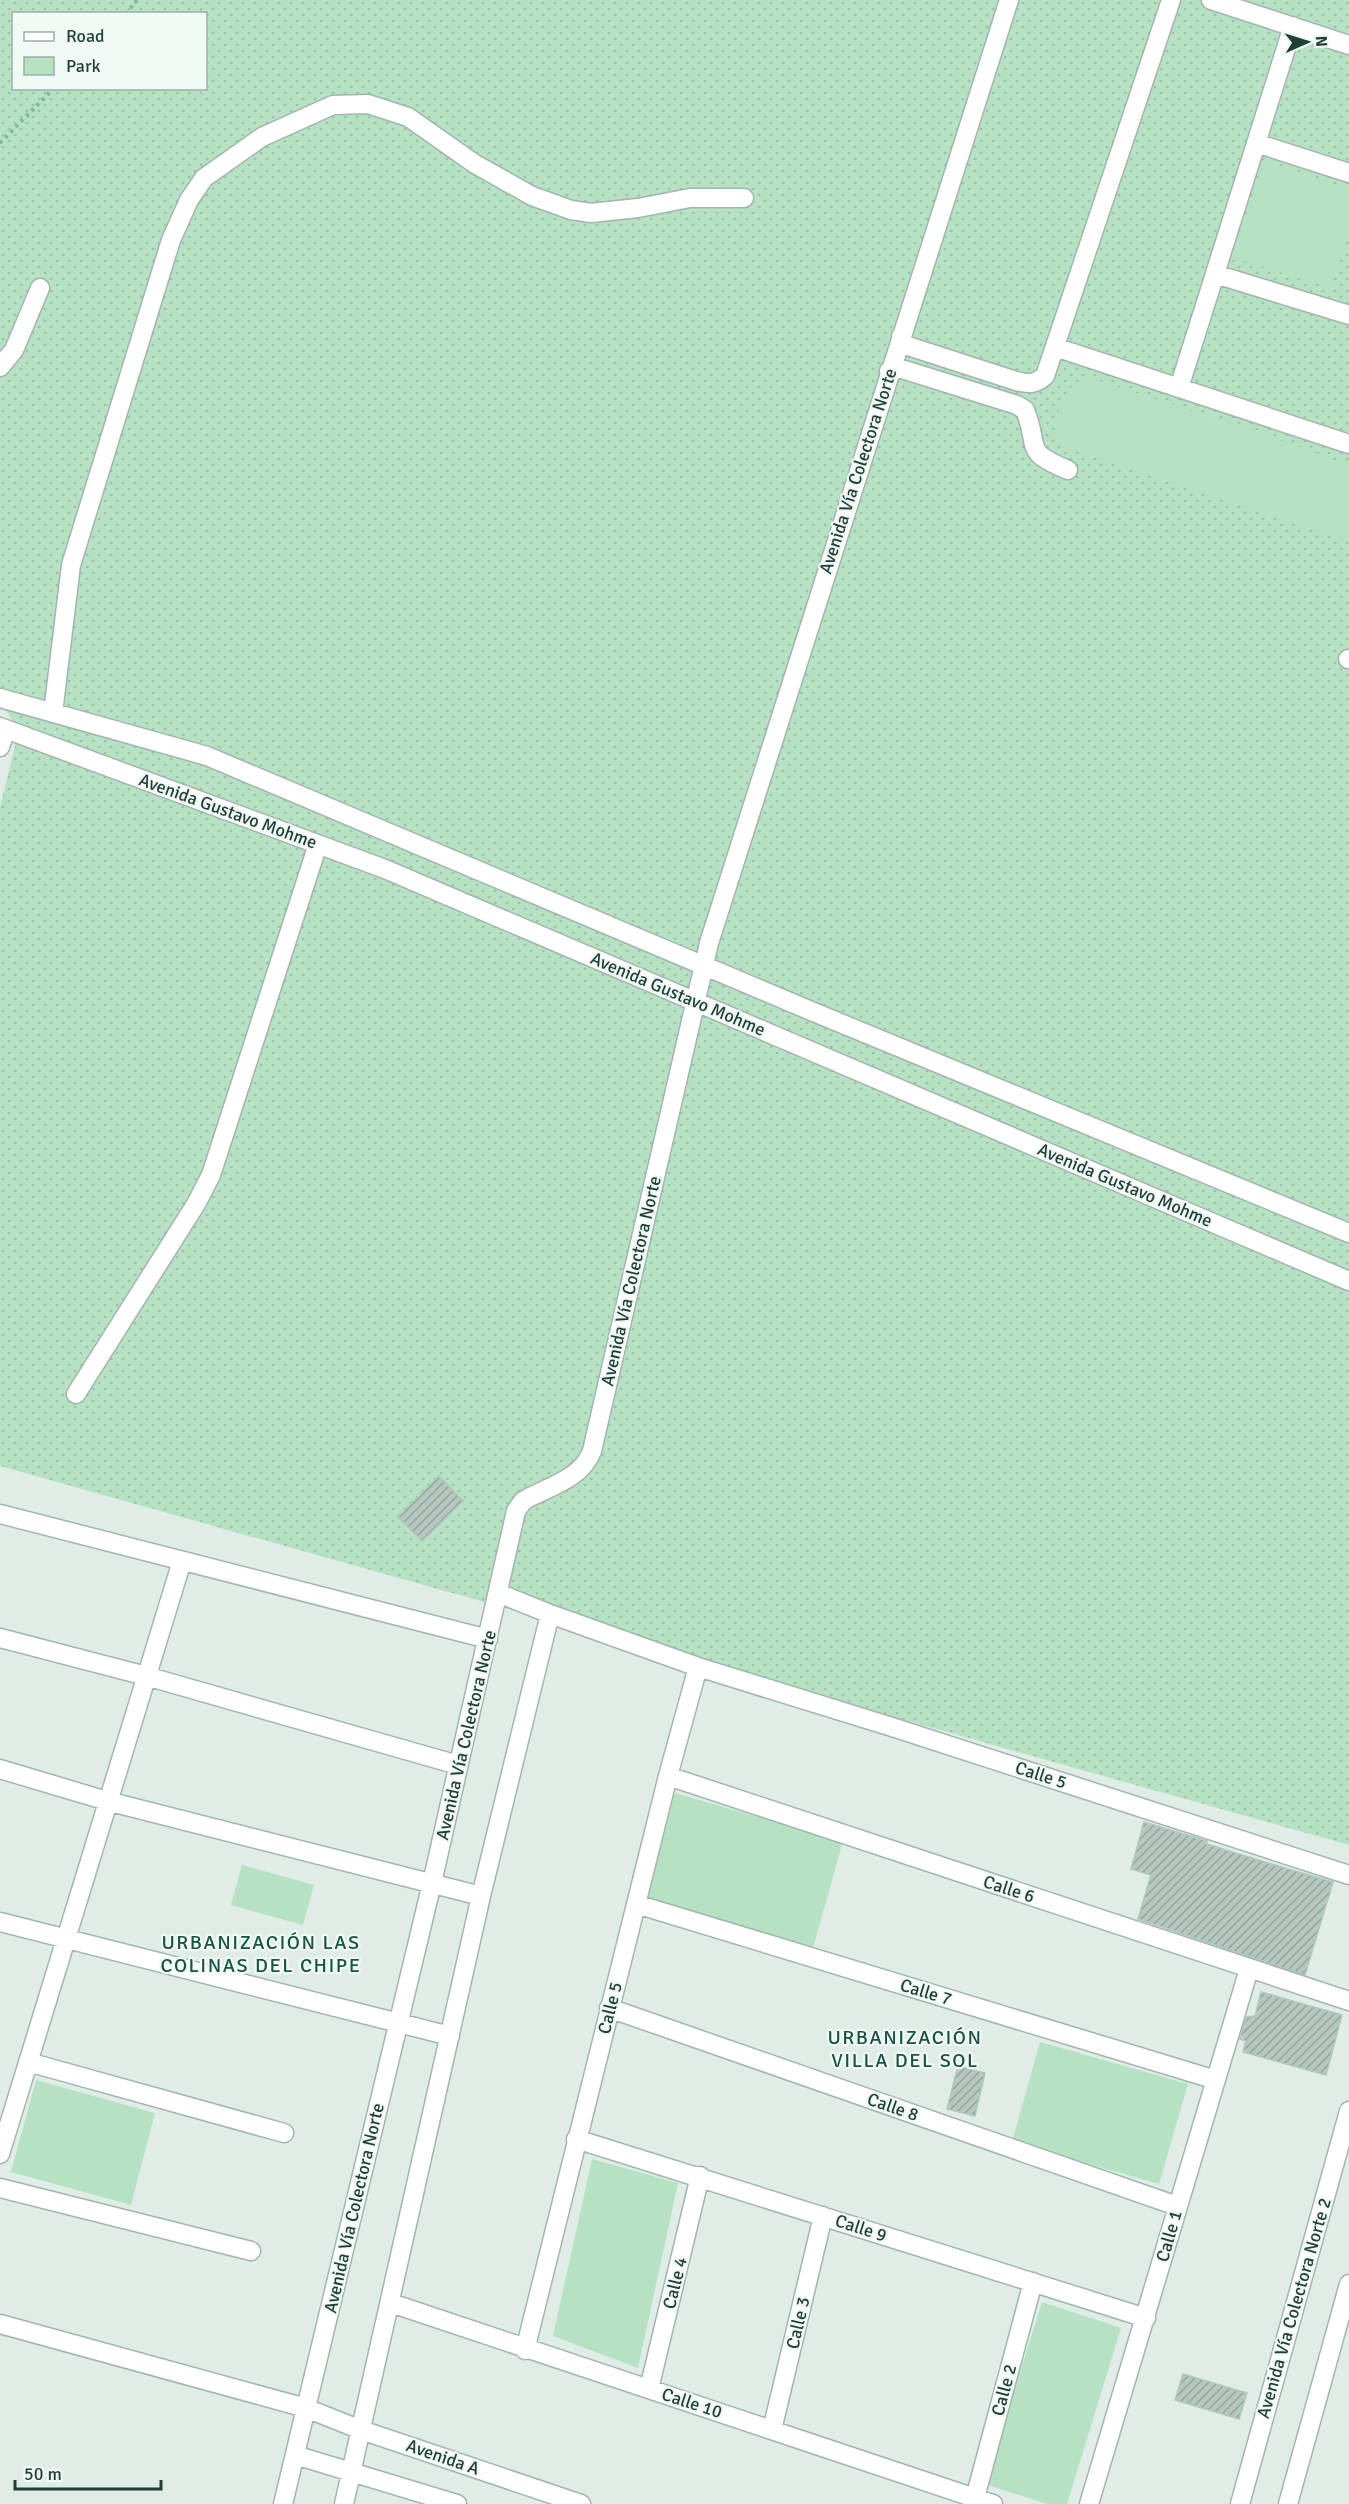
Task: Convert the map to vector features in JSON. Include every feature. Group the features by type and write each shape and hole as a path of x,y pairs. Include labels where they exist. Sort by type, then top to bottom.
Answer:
{"street":[{"name":"Avenida Vía Colectora Norte","path":"283,2504 432,1883 516,1511 523,1501 574,1475 588,1461 592,1451 709,943 1009,0"},
{"path":"901,336 901,342 905,345 1030,384 1037,383 1045,376 1171,0"},
{"path":"1211,0 1349,45"},
{"path":"1179,388 1293,26"},
{"path":"53,713 71,565 171,240 189,200 204,178 262,137 333,105 368,104 408,117 484,169 532,196 571,210 591,213 638,208 690,198 744,198"},
{"path":"1256,143 1349,173"},
{"path":"1215,274 1349,315"},
{"path":"0,367 14,350 40,288"},
{"path":"1055,347 1349,444"},
{"path":"889,372 898,368 1017,405 1025,410 1037,454 1068,470"},
{"name":"Avenida Gustavo Mohme","path":"0,698 207,756 1349,1233"},
{"path":"0,747 3,728"},
{"name":"Avenida Gustavo Mohme","path":"3,728 385,869 1349,1281"},
{"path":"76,1394 180,1230 211,1175 318,844"},
{"path":"0,1514 488,1639"},
{"path":"0,2154 182,1561"},
{"name":"Calle 5","path":"498,1593 698,1667 903,1730 1349,1875"},
{"path":"344,2504 481,1896 550,1614"},
{"path":"0,1638 146,1676 458,1766"},
{"name":"Calle 5","path":"525,2350 609,2008 698,1667"},
{"path":"0,1769 107,1801 481,1896"},
{"name":"Calle 6","path":"668,1776 1349,2001"},
{"name":"Calle 7","path":"636,1904 1216,2080"},
{"path":"0,1922 450,2036"},
{"name":"Calle 1","path":"1089,2504 1249,1969"},
{"name":"Calle 8","path":"609,2008 1177,2206"},
{"path":"28,2062 284,2133"},
{"name":"Avenida Vía Colectora Norte 2","path":"1239,2504 1349,2111"},
{"name":"Calle 9","path":"576,2139 700,2176 1146,2318"},
{"name":"Calle 4","path":"649,2389 700,2176"},
{"path":"0,2188 251,2251"},
{"name":"Calle 3","path":"772,2430 823,2216"},
{"name":"Calle 2","path":"975,2498 1033,2282"},
{"path":"1288,2504 1346,2310 1349,2284"},
{"name":"Calle 10","path":"391,2303 525,2350 993,2504"},
{"name":"Avenida A","path":"0,2324 306,2408 361,2430 581,2504"},
{"path":"295,2455 352,2470 457,2504"}],"path":[{"path":"128,12 137,0"},
{"path":"0,143 52,90"}],"green space":[{"path":"0,0 1349,0 1349,1845 0,1466 0,807 19,730 0,701"},
{"path":"1265,161 1349,189 1349,231 1330,288 1232,257"},
{"path":"1090,378 1249,429 1349,465 1349,541 1069,449 1057,435 1056,424 1059,411 1069,389"},
{"path":"675,1793 843,1841 813,1948 645,1900"},
{"path":"242,1865 314,1885 303,1925 231,1905"},
{"path":"1040,2042 1188,2084 1159,2184 1012,2142"},
{"path":"36,2080 155,2113 131,2205 11,2172"},
{"path":"592,2159 678,2183 638,2368 553,2336"},
{"path":"1042,2302 1121,2328 1067,2504 1047,2504 985,2484"}],"building":[{"path":"439,1476 463,1501 422,1541 398,1517"},
{"path":"1144,1822 1207,1841 1207,1844 1333,1882 1305,1975 1138,1919 1151,1875 1131,1869"},
{"path":"1261,1992 1342,2015 1326,2075 1243,2052 1246,2041 1240,2039 1246,2017 1255,2016"},
{"path":"958,2066 985,2073 975,2116 947,2109"},
{"path":"1183,2374 1247,2393 1239,2419 1175,2400"}],"district":[{"name":"URBANIZACIÓN LAS COLINAS DEL CHIPE","path":"261,1954"},
{"name":"URBANIZACIÓN VILLA DEL SOL","path":"905,2048"}]}
